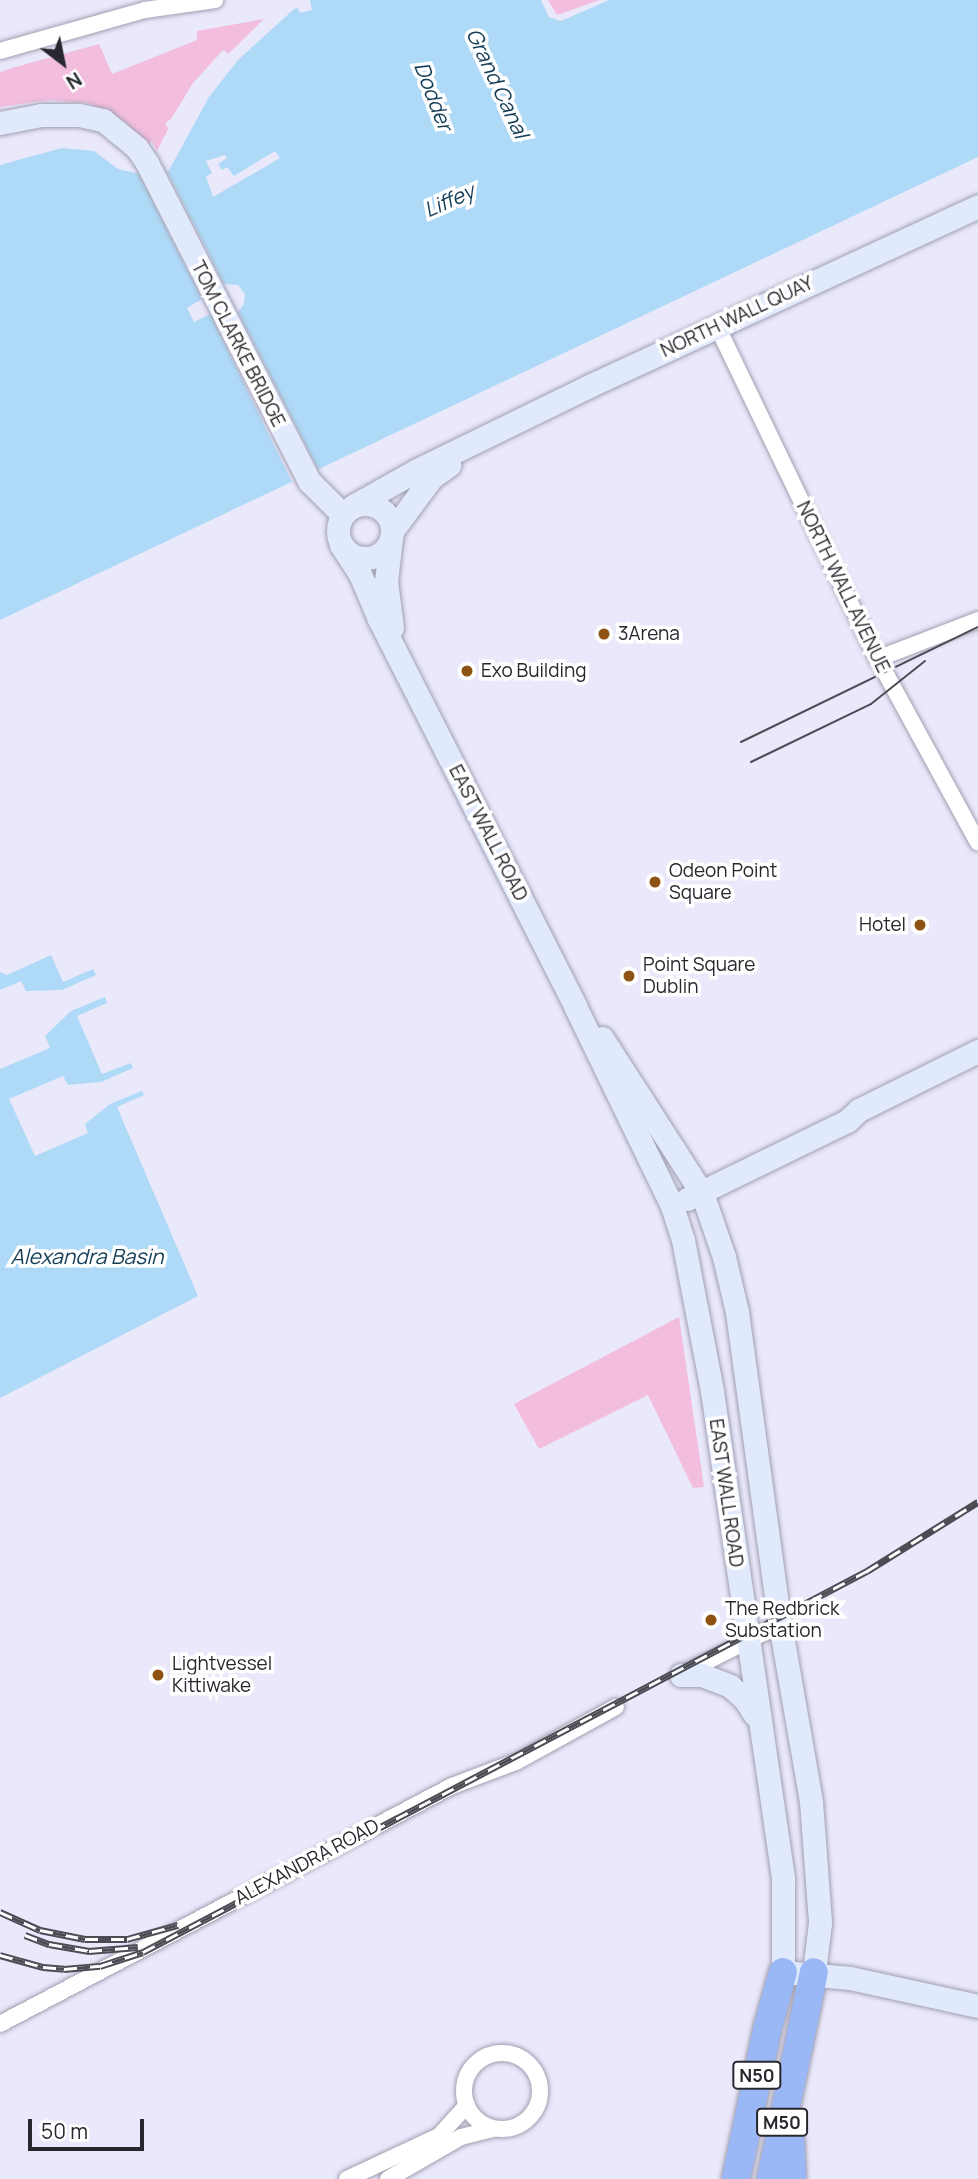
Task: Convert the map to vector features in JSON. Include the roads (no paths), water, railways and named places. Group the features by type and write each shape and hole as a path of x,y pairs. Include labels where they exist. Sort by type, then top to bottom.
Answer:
{"highway":[{"name":"N50","path":"736,2179 767,2030 783,1972"},
{"name":"N50","path":"794,2066 814,1972"},
{"name":"M50","path":"771,2179 794,2066"},
{"path":"792,2179 794,2066"}],"main road":[{"name":"TOM CLARKE BRIDGE","path":"2,123 41,115 79,115 103,120 120,131 147,163 309,481 348,510"},
{"name":"NORTH WALL QUAY","path":"348,510 497,430 978,206"},
{"name":"NORTH WALL QUAY","path":"392,534 432,477 497,430"},
{"path":"366,503 379,508 389,517 392,534 379,555 365,559 351,555 341,545 337,532 348,510 366,503"},
{"name":"EAST WALL ROAD","path":"392,534 387,598 400,660"},
{"name":"EAST WALL ROAD","path":"341,545 360,574 400,660 575,1006 672,1206 684,1244 712,1391 783,1880 783,1972"},
{"name":"EAST WALL ROAD","path":"575,1006 611,1049 702,1193 724,1257 737,1312 780,1624 814,1840 820,1923 814,1972"},
{"path":"672,1206 846,1121 859,1110 978,1051"},
{"path":"846,1121 865,1122 978,1068"},
{"path":"681,1675 702,1675 730,1686 752,1709 758,1721"},
{"path":"783,1972 814,1972 978,2006"}],"street":[{"path":"0,51 142,5 215,0"},
{"name":"NORTH WALL AVENUE","path":"717,326 877,659 978,843"},
{"path":"877,659 978,620"},
{"path":"681,1675 780,1624"},
{"name":"ALEXANDRA ROAD","path":"0,2024 452,1786 516,1762 616,1707"},
{"path":"387,2179 461,2137 517,2127 536,2109 540,2094 539,2081 525,2060 502,2053 477,2062 467,2076 464,2087 467,2105 475,2119 495,2129"},
{"path":"347,2179 439,2136 467,2105"}],"water":[{"path":"310,0 541,0 549,17 561,21 609,0 978,0 978,157 0,620 0,165 62,148 94,151 118,169 139,174 162,162 168,172 209,97 238,60 294,9 298,8 300,13 312,10"},
{"path":"51,955 63,982 93,969 96,975 62,990 26,991 21,981 0,990 0,972 7,975"},
{"name":"Alexandra Basin","path":"105,997 107,1003 77,1016 102,1074 131,1063 133,1068 101,1082 68,1085 63,1076 9,1099 35,1156 88,1133 85,1124 110,1104 142,1091 144,1095 117,1107 198,1296 0,1398 0,1069 50,1048 45,1036 71,1011"}],"tram line":[{"path":"741,742 978,627"},
{"path":"751,762 871,704 925,661"}],"railway":[{"path":"0,1955 43,1967 64,1969 100,1966 143,1952 867,1571 978,1502"},
{"path":"0,1912 40,1930 85,1939 127,1939 178,1925"},
{"path":"25,1935 49,1944 89,1951 138,1947"}],"place":[{"name":"3Arena","path":"604,634"},
{"name":"Exo Building","path":"467,671"},
{"name":"Odeon Point Square","path":"655,882"},
{"name":"Hotel","path":"920,925"},
{"name":"Point Square Dublin","path":"629,976"},
{"name":"The Redbrick Substation","path":"711,1620"},
{"name":"Lightvessel Kittiwake","path":"158,1675"}],"water label":[{"name":"Grand Canal","path":"498,83"},
{"name":"Dodder","path":"434,96"},
{"name":"Liffey","path":"449,200"}]}
